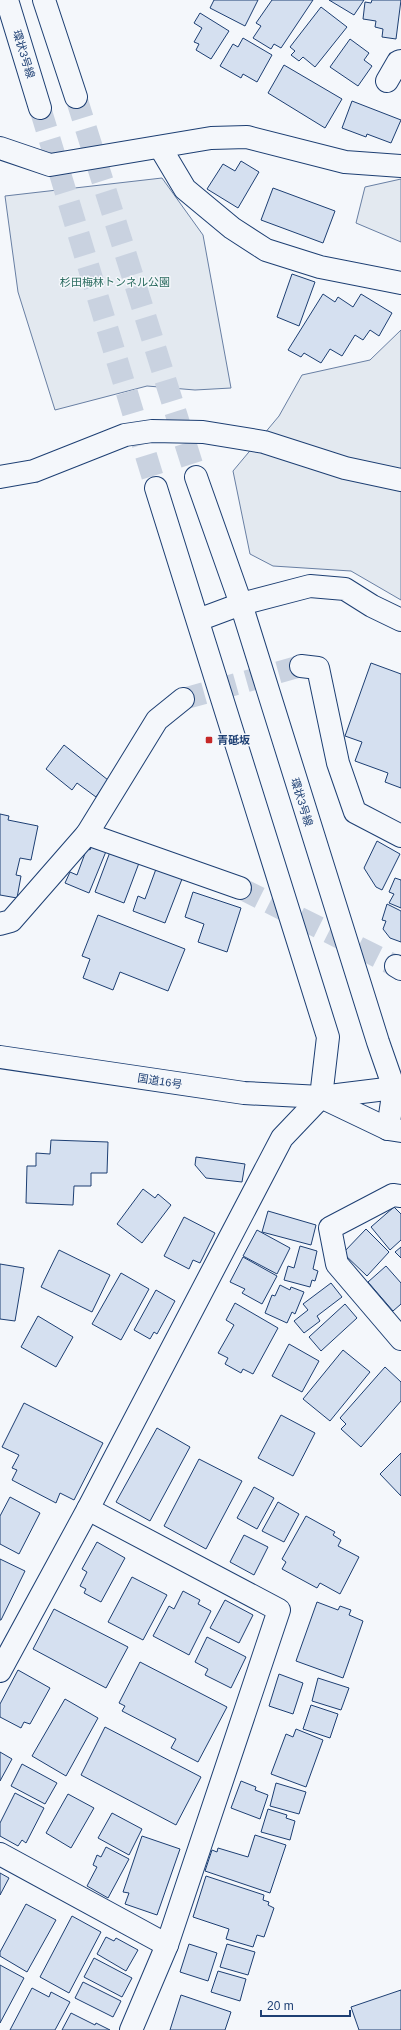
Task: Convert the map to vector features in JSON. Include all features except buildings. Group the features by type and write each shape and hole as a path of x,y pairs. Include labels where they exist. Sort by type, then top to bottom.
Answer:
{"main road":[{"name":"環状3号線","path":"7,0 40,108"},
{"path":"44,0 76,97"},
{"path":"386,81 398,62 401,61"},
{"path":"0,148 50,165 211,138 247,137 345,162 401,166"},
{"path":"160,147 185,189 232,228 266,250 320,267 401,283"},
{"path":"0,477 34,471 125,435 152,431 203,432 264,442 345,468 401,480"},
{"name":"環状3号線","path":"196,477 240,604 378,1042 397,1088 395,1130"},
{"path":"0,1670 88,1509 282,1138 321,1097 328,1037 156,488"},
{"path":"198,620 240,604 310,586 345,589 372,606 401,620"},
{"path":"301,666 318,668 338,763 355,812 401,836"},
{"path":"0,924 11,921 87,834 157,720 183,699"},
{"path":"87,834 240,888"},
{"name":"国道16号","path":"0,1057 244,1094 321,1097 397,1088"},
{"name":"国道16号","path":"321,1097 395,1130"},
{"path":"401,1196 393,1195 330,1228 337,1264 401,1339"},
{"path":"88,1509 280,1610 167,1945 131,2030"},
{"path":"0,1854 167,1945"}],"green space":[{"name":"杉田梅林トンネル公園","path":"162,178 203,235 231,388 195,390 147,386 55,410 18,292 5,196"},
{"path":"401,179 401,242 356,223 365,187"},
{"path":"401,330 401,600 351,571 273,566 250,554 233,471 279,416 302,375 370,360"}],"tunnel":[{"path":"76,97 196,477"},
{"path":"40,108 156,488"},
{"path":"183,699 301,666"},
{"path":"240,888 396,966"}],"place":[{"name":"青砥坂","path":"209,740"}]}
